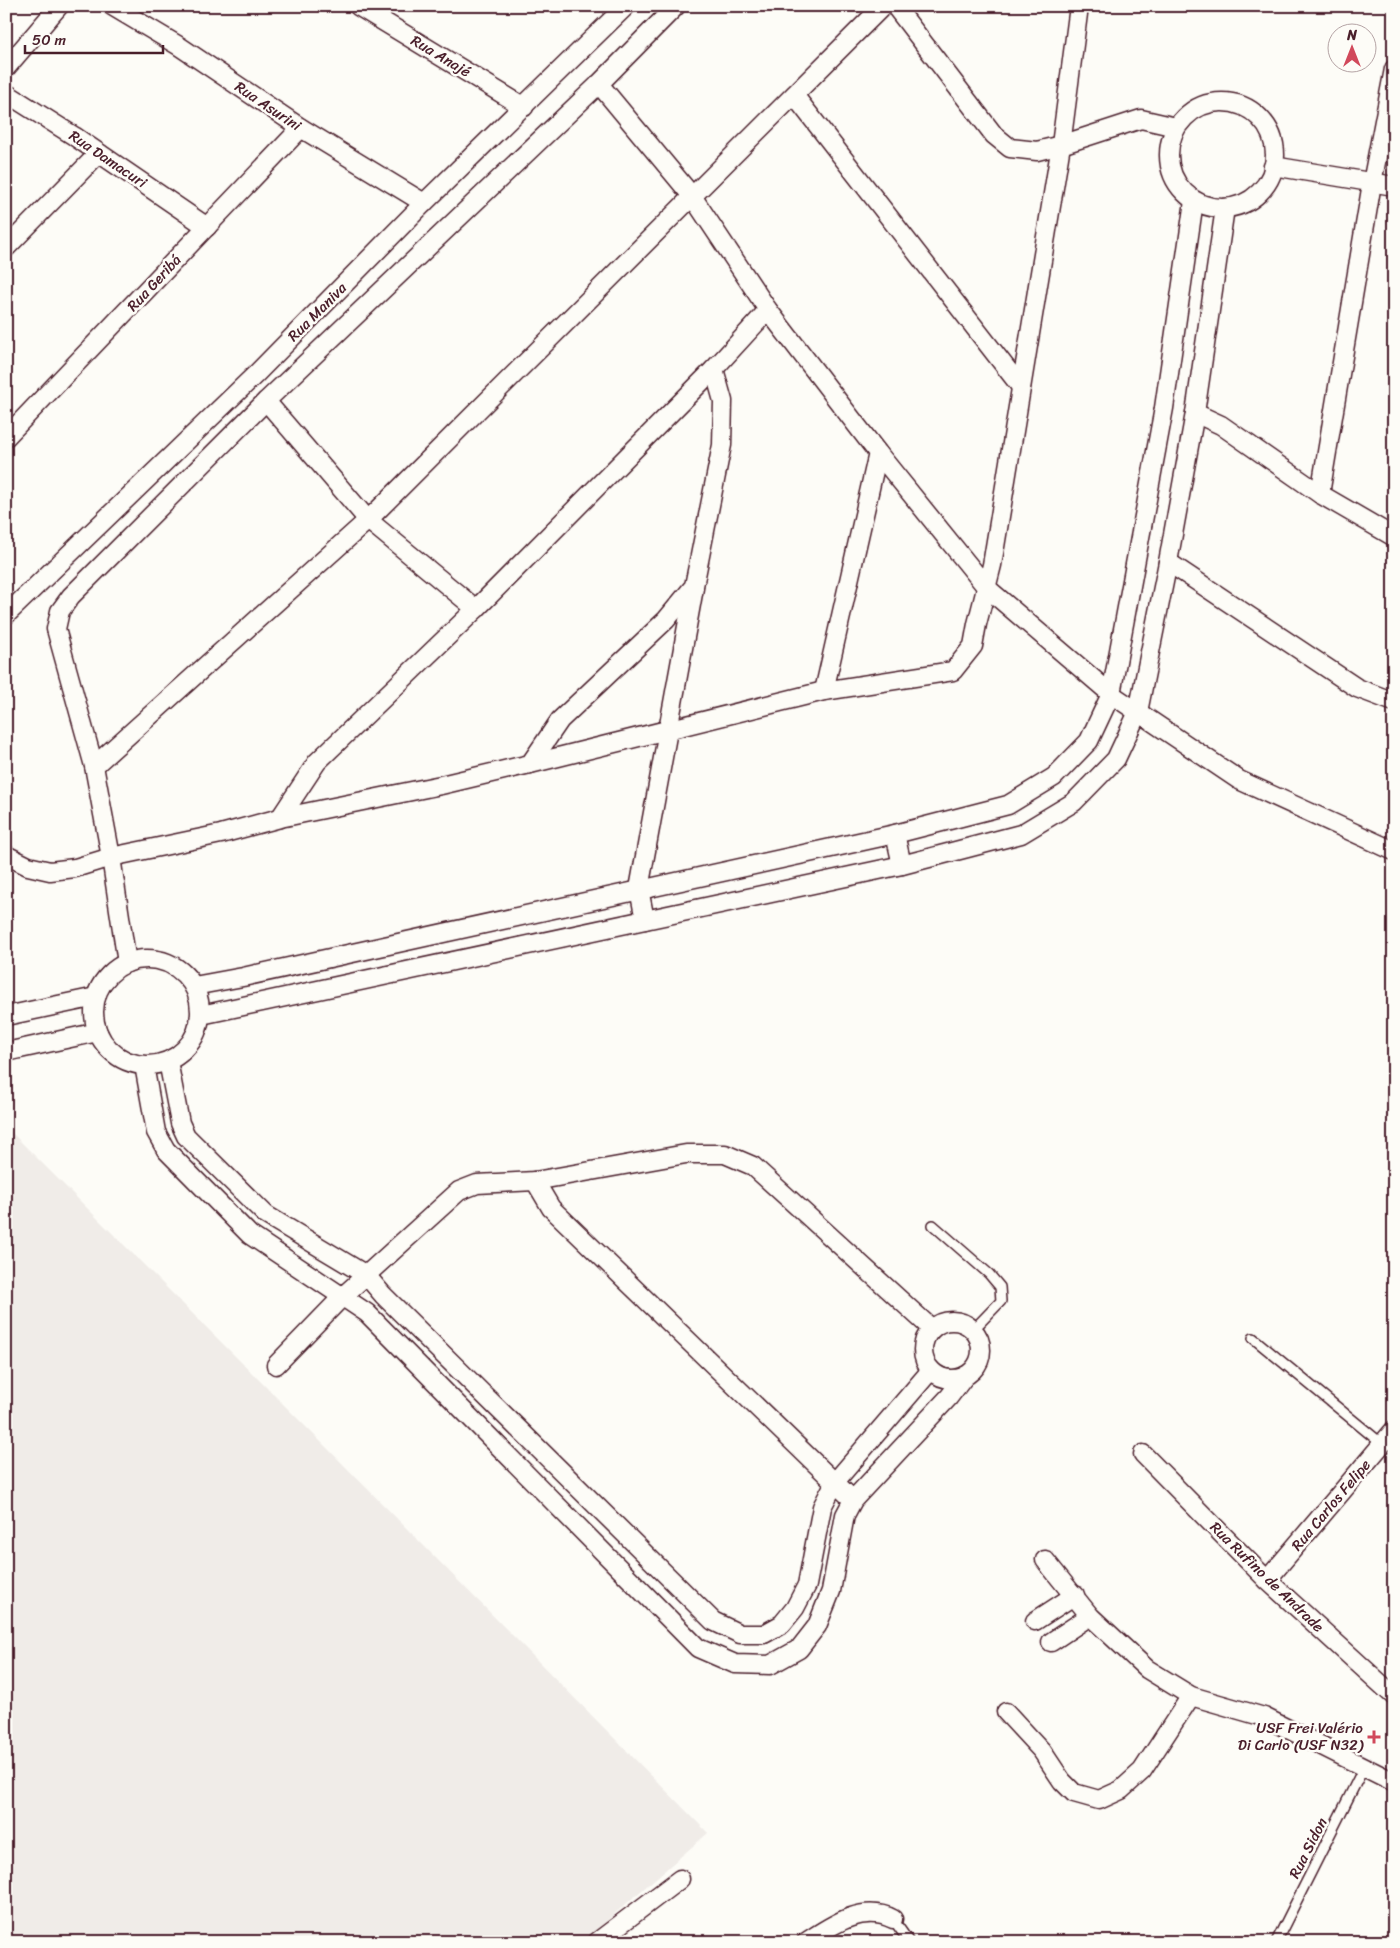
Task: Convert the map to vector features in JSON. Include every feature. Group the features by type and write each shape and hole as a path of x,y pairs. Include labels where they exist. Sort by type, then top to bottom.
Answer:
{"street":[{"path":"6,68 59,6"},
{"name":"Rua Asurini","path":"112,6 179,46 301,128 424,203"},
{"name":"Rua Anajé","path":"358,6 524,107"},
{"name":"Rua Maniva","path":"6,615 256,374 424,203 626,6"},
{"path":"127,963 112,857 94,766 56,629 60,611 71,596 266,401 599,84 676,6"},
{"path":"94,766 368,520 883,6"},
{"path":"895,6 994,135 1010,148 1037,151 1141,119 1176,127"},
{"path":"6,855 28,866 50,871 75,868 112,857 221,834 280,818 441,785 530,764 824,691 953,671 973,646 992,565 1061,145 1079,6"},
{"path":"1320,494 1372,183 1394,69"},
{"path":"599,84 692,196 768,310 878,453 987,588 1111,694 1240,780 1394,851"},
{"name":"Rua Damacuri","path":"6,93 99,153 207,227"},
{"path":"794,95 1021,387"},
{"path":"1227,102 1249,110 1266,126 1275,148 1274,166 1267,183 1255,196 1240,205 1225,208 1205,206 1194,201 1180,189 1171,174 1168,150 1176,127 1192,110 1203,105 1227,102"},
{"name":"Rua Geribá","path":"6,437 301,128"},
{"path":"6,248 99,153"},
{"path":"1274,166 1394,186"},
{"path":"194,986 242,978 895,834 1008,805 1054,777 1089,742 1111,694 1164,408 1194,201"},
{"path":"201,1015 902,865 1021,834 1074,802 1116,759 1138,712 1195,413 1225,208"},
{"path":"280,818 317,762 476,609 714,369 768,310"},
{"path":"646,920 639,890 667,730 722,445 723,401 714,369"},
{"path":"266,401 368,520 476,609"},
{"path":"1195,413 1221,425 1320,494 1394,537"},
{"path":"824,691 878,453"},
{"path":"1168,562 1357,688 1394,702"},
{"path":"530,764 560,720 666,620 694,586"},
{"path":"895,834 902,865"},
{"path":"151,959 162,961 183,972 194,986 200,1003 201,1015 198,1026 190,1042 178,1055 168,1061 144,1065 121,1058 112,1051 98,1032 94,1009 96,997 108,976 127,963 151,959"},
{"path":"6,1016 96,997"},
{"path":"6,1052 98,1032"},
{"path":"168,1061 180,1123 186,1136 266,1215 366,1275 713,1621 740,1634 764,1634 782,1624 795,1608 806,1584 822,1506 835,1482 931,1370"},
{"path":"144,1065 156,1132 166,1150 250,1234 367,1314 698,1648 735,1664 770,1665 799,1649 817,1626 831,1591 845,1515 853,1500 978,1363 981,1355 981,1345 973,1330 966,1324 948,1321 939,1324 926,1336 923,1354 931,1370 938,1375 947,1378 965,1376"},
{"path":"276,1365 342,1297 459,1191 477,1184 535,1181 686,1154 725,1154 753,1166 932,1329"},
{"path":"535,1181 550,1208 853,1500"},
{"name":"Rua Carlos Felipe","path":"1267,1580 1394,1430"},
{"name":"Rua Rufino de Andrade","path":"1143,1454 1267,1580 1394,1696"},
{"path":"1045,1560 1090,1616 1147,1669 1191,1696 1264,1717 1394,1782"},
{"path":"1035,1621 1075,1595"},
{"path":"1051,1642 1090,1616"},
{"path":"1006,1712 1042,1751 1062,1781 1074,1792 1099,1800 1121,1790 1142,1771 1191,1696"},
{"path":"597,1942 680,1879"},
{"path":"806,1942 844,1919 874,1913 883,1914 893,1919"}],"lane":[{"path":"933,1224 989,1274 1000,1287 1001,1301 973,1330"},
{"path":"1253,1338 1382,1444"},
{"name":"Rua Sidon","path":"1276,1942 1364,1767"},
{"path":"893,1919 909,1942"}],"shaded area":[{"path":"6,1127 708,1833 582,1942 6,1942"}],"place":[{"name":"USF Frei Valério Di Carlo (USF N32)","path":"1374,1737"}]}
